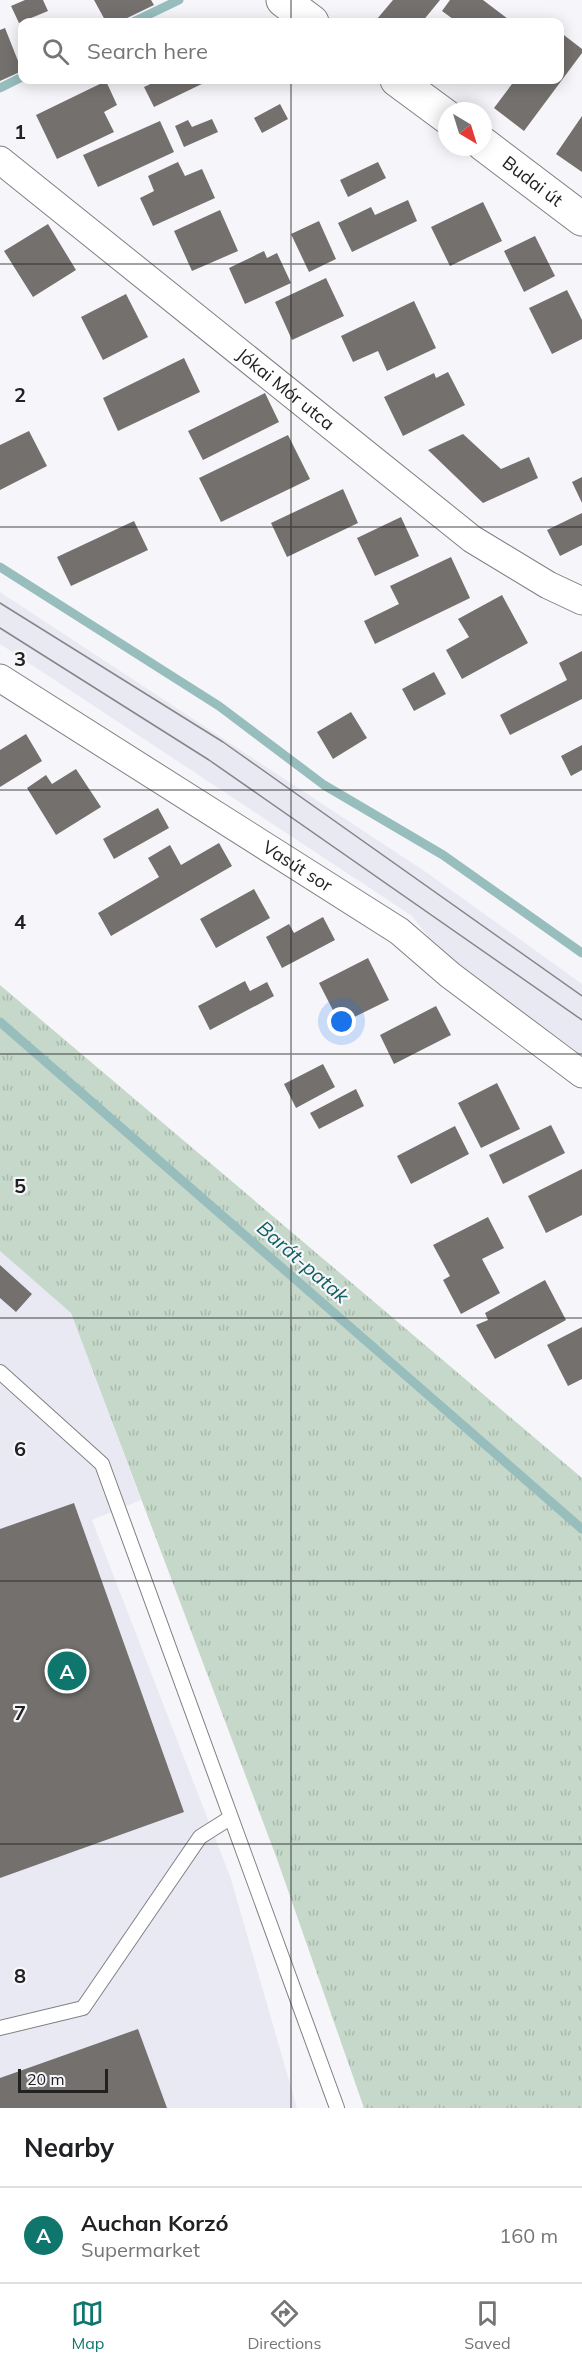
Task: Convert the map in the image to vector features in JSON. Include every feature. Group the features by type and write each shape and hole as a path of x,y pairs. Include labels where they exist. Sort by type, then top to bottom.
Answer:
{"main road":[{"path":"283,0 307,18"},
{"path":"402,84 438,110"},
{"name":"Budai út","path":"492,151 582,219"}],"street":[{"name":"Jókai Mór utca","path":"0,160 472,539 548,585 582,601"},
{"name":"Vasút sor","path":"0,678 399,931 450,975 582,1074"}],"lane":[{"path":"0,1372 102,1464 336,2108"},
{"path":"0,2028 83,2008 200,1837 230,1818"}],"shaded area":[{"path":"0,592 426,872 582,984 582,1061 453,969 412,916 0,644"},
{"path":"0,1251 71,1313 141,1500 92,1520 231,1879 297,2108 0,2108"}],"green space":[{"path":"0,985 582,1478 582,2108 364,2108 277,1859 71,1313 0,1251"}],"building":[{"path":"25,0 43,0 48,11 31,18 18,18 18,21 11,6"},
{"path":"94,0 151,0 154,5 127,18 104,18"},
{"path":"393,0 440,0 425,18 378,18"},
{"path":"450,0 483,0 507,18 452,18 442,11"},
{"path":"5,28 18,61 18,73 0,81 0,30"},
{"path":"564,35 582,49 582,53 564,77"},
{"path":"100,84 107,84 117,105 104,112 114,132 57,159 36,115"},
{"path":"150,84 202,84 154,107 144,87"},
{"path":"512,84 559,84 524,131 494,108"},
{"path":"280,104 288,119 262,133 254,118"},
{"path":"582,116 582,172 556,154"},
{"path":"212,119 218,132 184,147 175,126 188,120 192,127"},
{"path":"160,121 174,152 98,187 83,155"},
{"path":"178,162 185,176 202,169 215,198 153,226 140,198 154,191 148,176"},
{"path":"378,162 386,178 348,197 340,180"},
{"path":"408,200 417,221 352,252 338,223 371,207 375,215"},
{"path":"483,202 502,241 450,266 431,227"},
{"path":"220,210 238,251 192,271 174,231"},
{"path":"319,221 336,259 309,272 291,234"},
{"path":"48,224 76,270 33,297 4,251"},
{"path":"535,236 555,276 524,292 504,251"},
{"path":"264,251 267,258 277,253 291,283 245,304 229,268"},
{"path":"326,278 344,316 292,340 275,302"},
{"path":"567,290 582,320 582,339 552,354 529,308"},
{"path":"126,294 148,337 103,360 81,317"},
{"path":"414,301 436,348 387,371 378,351 353,362 341,336"},
{"path":"184,358 200,392 118,431 103,398"},
{"path":"448,372 465,405 403,436 384,397 434,373 436,378"},
{"path":"265,393 279,422 203,460 188,431"},
{"path":"29,431 47,466 0,490 0,445"},
{"path":"463,434 501,469 529,457 538,478 483,503 428,450"},
{"path":"288,435 310,479 221,522 199,478"},
{"path":"582,477 582,503 572,482"},
{"path":"343,489 358,523 287,557 271,523"},
{"path":"582,513 582,545 560,556 547,530"},
{"path":"401,517 419,556 375,576 357,538"},
{"path":"134,521 148,550 71,586 57,557"},
{"path":"451,557 470,598 375,644 364,621 399,604 390,586"},
{"path":"502,595 528,643 462,679 446,650 469,637 458,619"},
{"path":"582,651 582,699 510,735 500,715 567,680 559,663"},
{"path":"434,672 446,694 414,711 402,689"},
{"path":"351,712 367,738 333,759 317,732"},
{"path":"26,734 42,761 0,787 0,750"},
{"path":"582,745 582,770 571,776 561,756"},
{"path":"76,769 101,807 56,835 27,788 46,775 52,784"},
{"path":"158,808 169,828 114,859 103,839"},
{"path":"219,843 232,866 111,936 98,913 159,877 148,858 170,845 181,865"},
{"path":"254,889 270,918 216,948 200,919"},
{"path":"323,917 335,940 282,968 266,937 289,924 294,933"},
{"path":"368,958 389,1000 340,1024 319,983"},
{"path":"245,981 250,991 267,982 274,996 210,1030 198,1006"},
{"path":"436,1006 451,1035 394,1064 380,1035"},
{"path":"323,1064 335,1087 296,1108 284,1084"},
{"path":"497,1083 520,1129 481,1148 458,1103"},
{"path":"356,1089 364,1106 319,1129 310,1113"},
{"path":"551,1125 565,1153 503,1184 489,1155"},
{"path":"455,1126 469,1154 411,1184 397,1156"},
{"path":"582,1169 582,1215 546,1233 528,1196"},
{"path":"488,1217 504,1248 482,1259 500,1293 461,1314 443,1280 450,1276 433,1245"},
{"path":"0,1265 32,1294 16,1312 0,1298"},
{"path":"545,1280 566,1320 495,1359 476,1325 488,1320 485,1313"},
{"path":"582,1327 582,1379 568,1386 547,1345"},
{"path":"74,1503 184,1812 0,1878 0,1529"},
{"path":"138,2029 167,2108 0,2108 0,2078"}],"waterway":[{"path":"141,18 179,0"},
{"path":"0,88 18,79"},
{"path":"0,567 219,706 324,785 443,855 582,953"},
{"name":"Barát-patak","path":"0,1022 582,1529"}],"tram line":[{"path":"0,603 223,742 582,996"},
{"path":"0,628 209,760 582,1020"}],"place":[{"name":"Auchan Korzó","path":"67,1671"}]}
